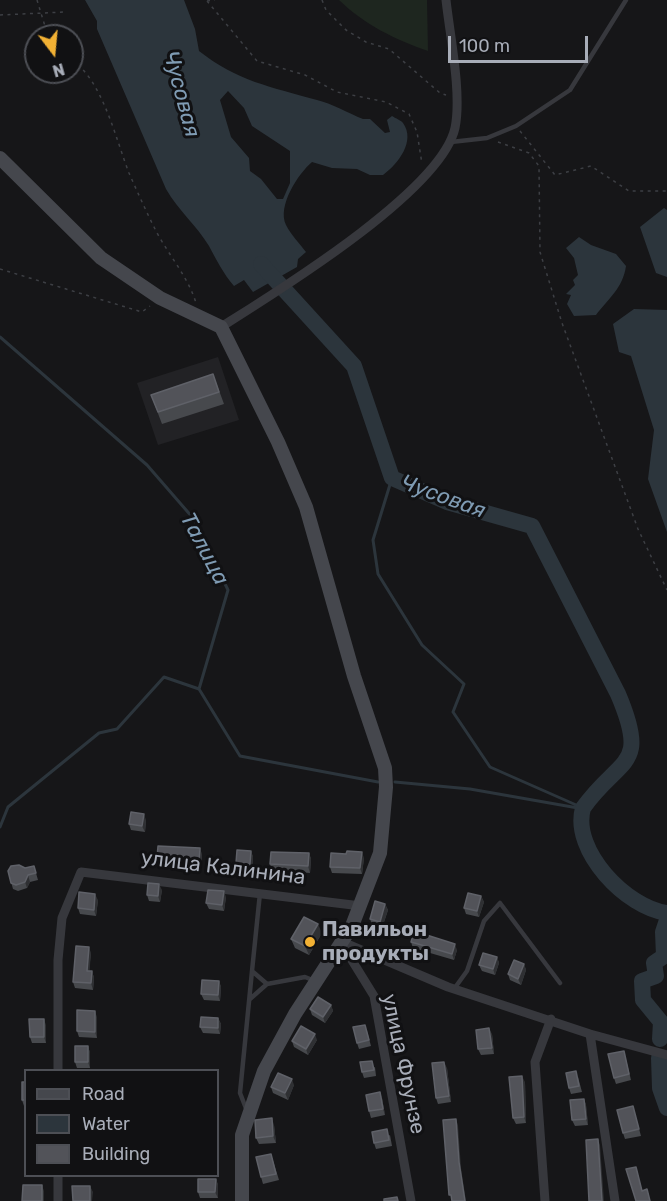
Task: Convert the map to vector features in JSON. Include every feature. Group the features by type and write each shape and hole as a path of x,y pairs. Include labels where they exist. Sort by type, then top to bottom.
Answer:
{"street":[{"path":"221,327 318,264 407,195 434,170 451,142 456,125 456,97 446,0"},
{"path":"0,158 101,258 160,298 221,327 278,442 306,507 354,676 385,768 384,833 380,853 352,926 315,981 264,1071 242,1135 242,1201"},
{"name":"улица Калинина","path":"58,1069 58,960 62,918 81,872 361,906"},
{"path":"340,941 454,989 590,1034 667,1055"},
{"name":"улица Фрунзе","path":"340,941 374,996 411,1201"},
{"path":"545,1201 535,1062 550,1019"},
{"path":"590,1034 615,1201"},
{"path":"58,1177 58,1201"}],"lane":[{"path":"451,142 487,138 516,126 570,90 626,0"},
{"path":"249,1116 240,1093 260,894"},
{"path":"454,989 467,971 483,921 500,903 560,983"},
{"path":"252,971 267,984"},
{"path":"250,999 267,984 305,977 315,981"}],"path":[{"path":"37,0 44,24"},
{"path":"207,1 215,0"},
{"path":"322,0 326,10 346,30 366,42 389,49 440,93 456,97"},
{"path":"207,1 256,60 305,75 337,92 386,102 409,114 417,132 422,164 434,170"},
{"path":"0,15 65,12"},
{"path":"84,71 108,110 129,171 154,227 192,290 196,302 196,317"},
{"path":"516,126 555,175 591,166 629,191 667,191"},
{"path":"487,138 528,153 539,166 540,252 562,323 638,529 667,590"},
{"path":"0,269 142,312 160,298"}],"shaded area":[{"path":"339,0 427,0 428,51 380,30 359,17"},
{"path":"218,357 239,420 158,445 137,383"}],"water":[{"path":"85,0 184,0 195,29 199,51 213,61 255,82 335,106 363,119 370,119 385,133 390,132 387,120 392,116 402,122 406,130 404,152 383,175 370,175 357,169 332,168 312,162 295,182 284,209 286,225 306,252 298,259 297,267 253,292 244,280 234,286 223,272 209,246 166,189 97,29 97,21","holes":["228,91 244,108 252,126 290,151 290,183 283,199 277,199 261,179 250,171 249,158 231,137 220,100"]},
{"path":"664,208 667,210 667,277 656,273 640,227"},
{"path":"579,237 591,245 616,254 626,266 622,281 596,315 574,316 567,304 571,295 566,294 575,285 573,280 578,275 574,258 566,248"},
{"path":"634,309 667,310 667,532 648,479 654,430 631,356 619,352 613,324"}],"building":[{"path":"213,374 219,392 158,412 151,395"},
{"path":"131,812 144,814 142,826 129,824"},
{"path":"158,846 200,848 199,862 157,858"},
{"path":"237,850 251,851 250,864 236,863"},
{"path":"347,851 362,852 360,868 330,867 331,853 346,854"},
{"path":"271,852 309,853 308,866 270,864"},
{"path":"19,865 25,868 34,866 36,873 28,875 25,882 16,885 11,883 8,871 11,866"},
{"path":"148,883 159,884 158,896 147,895"},
{"path":"208,890 224,891 222,905 206,903"},
{"path":"79,892 95,894 94,910 78,908"},
{"path":"468,893 481,896 477,911 464,908"},
{"path":"375,901 385,904 380,922 370,919"},
{"path":"304,917 318,924 305,946 291,939"},
{"path":"414,931 455,944 452,954 411,942"},
{"path":"76,946 89,947 87,971 92,971 91,983 73,982"},
{"path":"483,953 497,957 493,969 479,965"},
{"path":"514,960 524,964 518,979 508,974"},
{"path":"202,980 219,981 218,995 201,994"},
{"path":"318,997 331,1005 323,1017 310,1009"},
{"path":"77,1010 95,1011 95,1032 77,1031"},
{"path":"201,1017 218,1018 218,1028 200,1027"},
{"path":"29,1019 44,1019 44,1037 30,1037"},
{"path":"365,1025 369,1040 357,1043 353,1027"},
{"path":"301,1026 315,1034 306,1049 292,1041"},
{"path":"489,1028 492,1048 478,1049 476,1030"},
{"path":"75,1046 88,1046 88,1062 75,1062"},
{"path":"624,1051 629,1074 614,1078 608,1054"},
{"path":"372,1061 374,1070 362,1072 360,1062"},
{"path":"444,1062 449,1096 436,1098 432,1063"},
{"path":"576,1071 579,1086 569,1088 566,1073"},
{"path":"278,1073 292,1079 285,1093 271,1087"},
{"path":"522,1076 524,1117 513,1118 509,1077"},
{"path":"22,1082 24,1082 24,1100 22,1100"},
{"path":"380,1092 383,1109 369,1111 366,1095"},
{"path":"584,1099 586,1119 572,1120 570,1100"},
{"path":"633,1106 639,1129 623,1133 617,1110"},
{"path":"272,1118 273,1136 256,1138 255,1120"},
{"path":"456,1119 465,1201 452,1201 449,1195 443,1120"},
{"path":"387,1129 389,1140 374,1143 372,1132"},
{"path":"598,1139 602,1201 589,1201 586,1140"},
{"path":"271,1154 276,1174 261,1177 256,1157"},
{"path":"636,1167 642,1191 647,1189 650,1201 636,1201 626,1169"},
{"path":"198,1179 216,1179 215,1192 198,1192"},
{"path":"23,1185 42,1185 42,1201 22,1201"},
{"path":"72,1186 90,1186 90,1201 73,1201"},
{"path":"397,1197 398,1201 384,1201 384,1199"}],"waterway":[{"name":"Чусовая","path":"261,264 354,366 392,478 447,502 532,526 618,694 631,736 631,749 626,760 583,808 582,825 585,842 594,859 620,889 635,901 651,909 667,913"},
{"name":"Талица","path":"0,337 147,465 193,518 228,590 199,689 240,756 378,782"},
{"path":"392,478 373,540 378,574 422,645 464,684 453,712 490,767 583,808"},
{"path":"0,827 8,807 99,733 117,729 164,677 199,689"},
{"name":"Талица","path":"395,782 470,789 578,808"},
{"path":"660,1039 661,1022 643,1000 642,981 656,976 654,963 664,956 663,932 667,920"},
{"path":"659,1058 660,1088 667,1108"}],"place":[{"name":"Павильон продукты","path":"310,942"}]}
